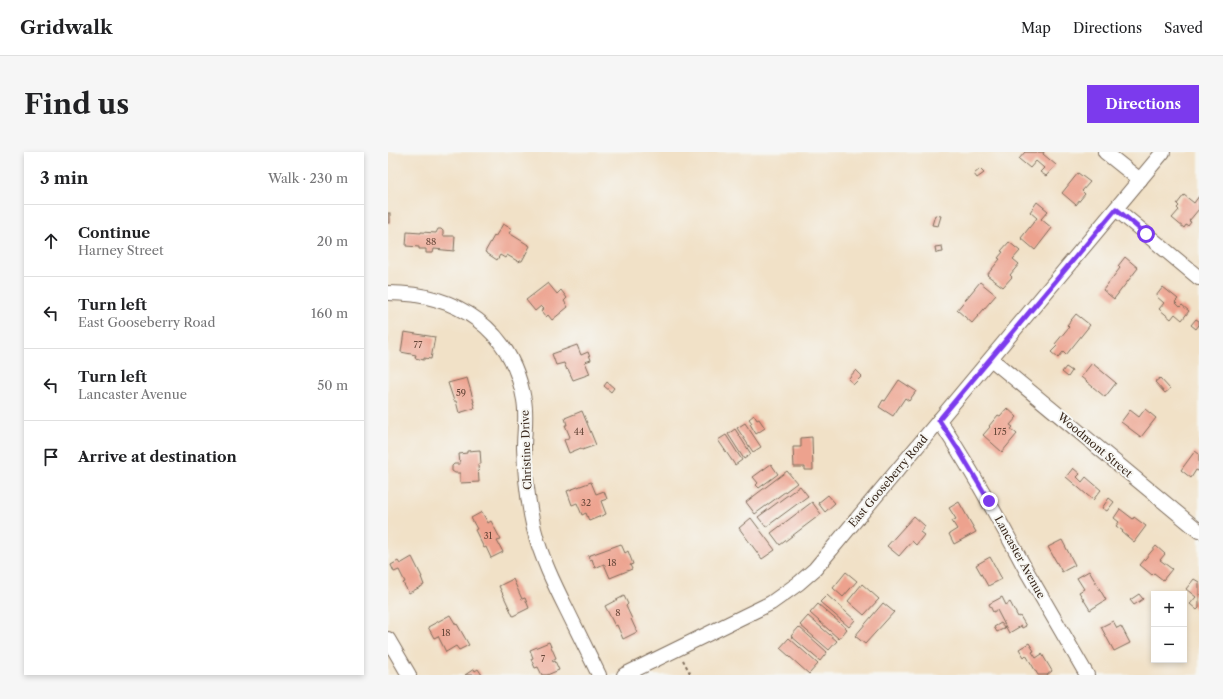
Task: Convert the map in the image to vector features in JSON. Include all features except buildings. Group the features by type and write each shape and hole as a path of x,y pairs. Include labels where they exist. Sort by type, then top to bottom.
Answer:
{"street":[{"path":"1105,152 1140,180"},
{"name":"East Gooseberry Road","path":"624,675 771,603 799,583 822,561 1163,152"},
{"path":"1116,209 1199,278"},
{"name":"Christine Drive","path":"388,293 424,296 456,306 470,314 481,323 502,346 510,358 517,373 524,401 526,475 529,508 535,531 552,578 599,675"},
{"name":"Woodmont Street","path":"991,358 1199,531"},
{"name":"Lancaster Avenue","path":"939,420 989,501 1087,675"},
{"path":"388,639 409,675"}],"path":[{"path":"676,649 691,675"}],"route":[{"path":"989,501 939,420 1116,209 1146,234"}]}
